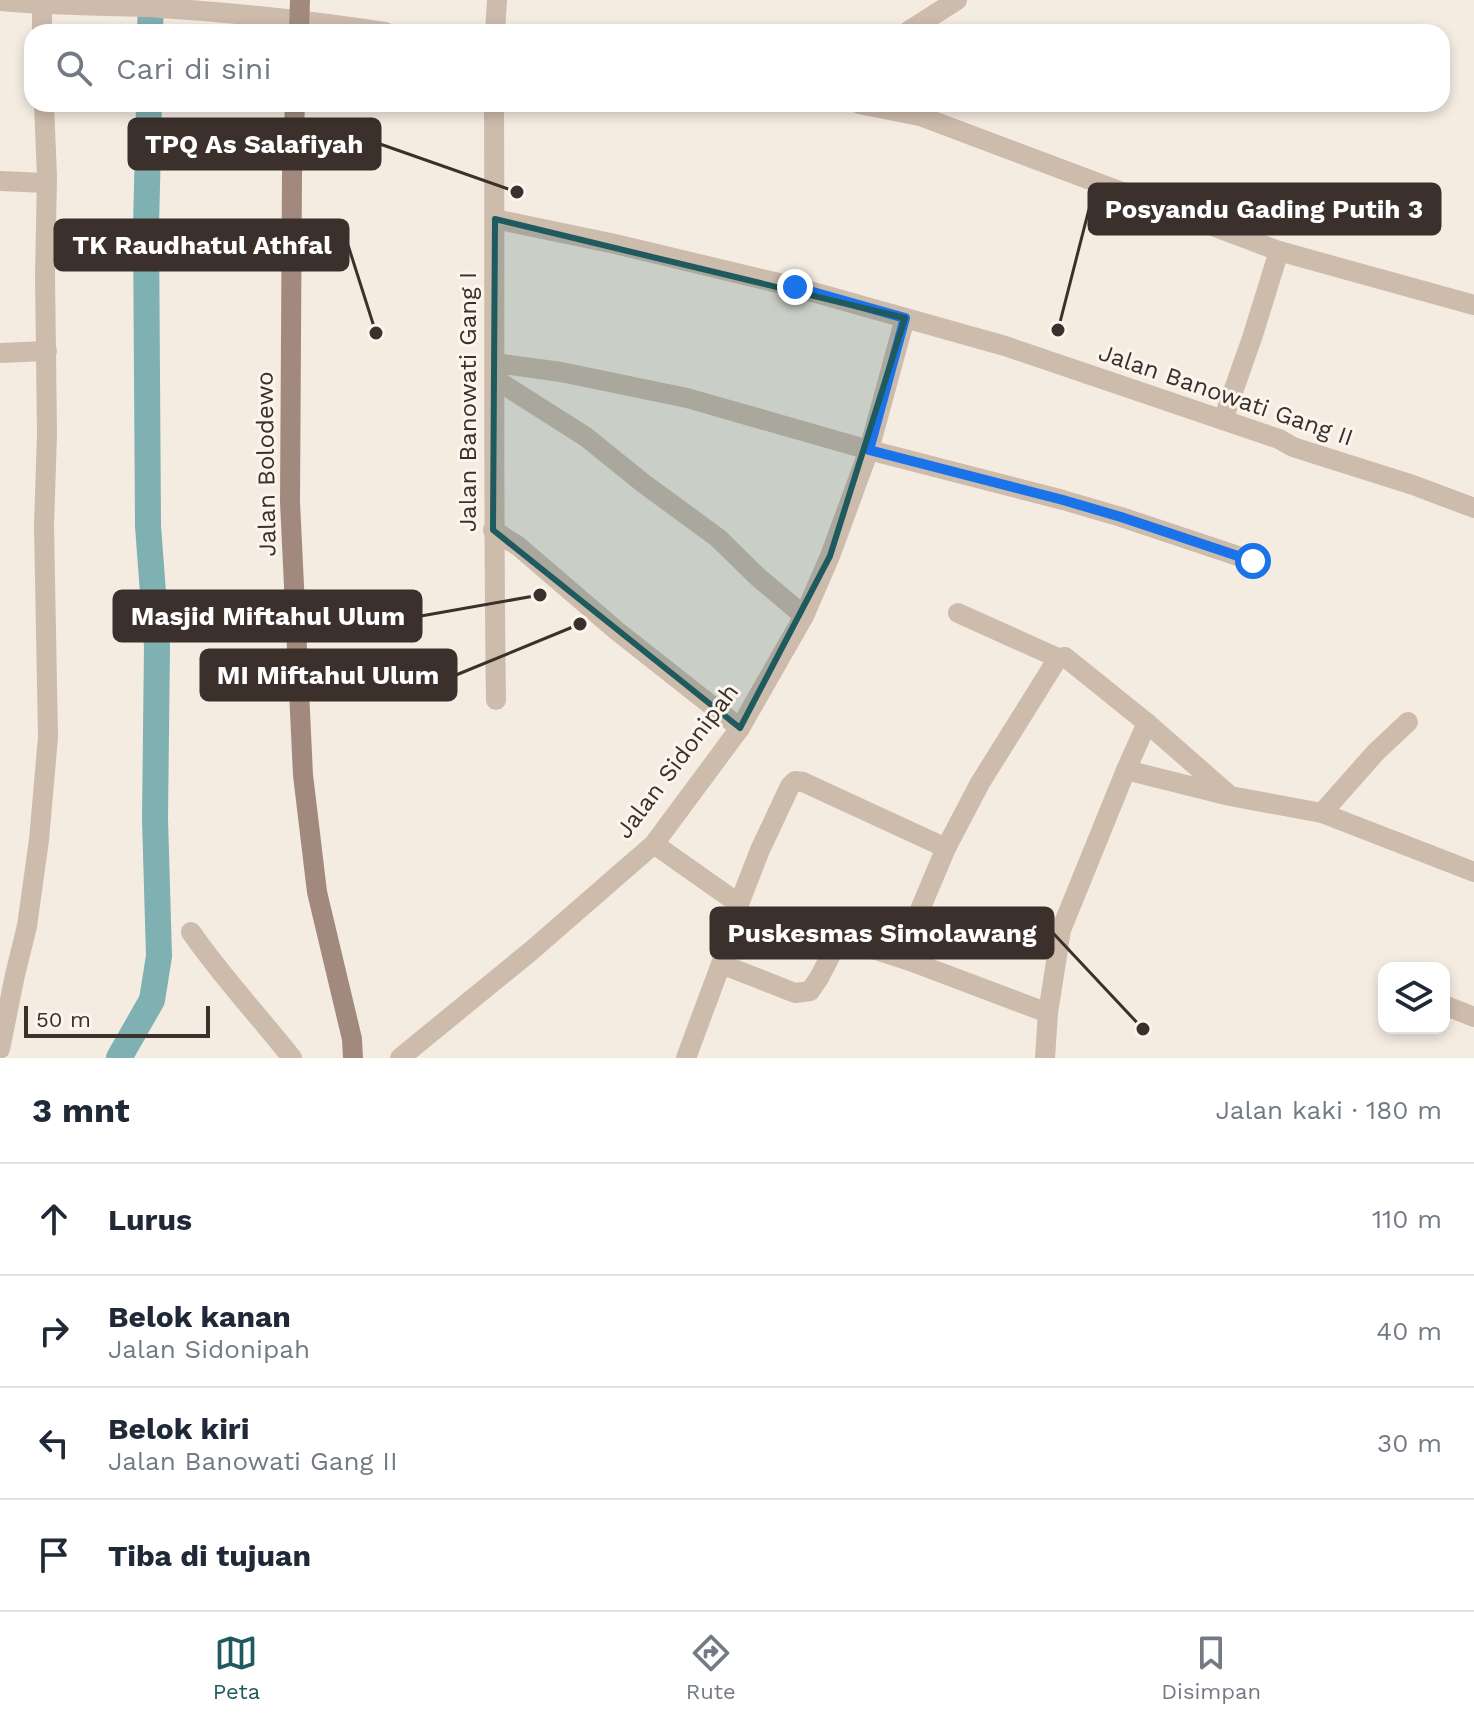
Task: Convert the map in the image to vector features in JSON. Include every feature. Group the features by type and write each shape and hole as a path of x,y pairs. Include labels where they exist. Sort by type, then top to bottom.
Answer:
{"street":[{"path":"496,24 497,0"},
{"path":"926,9 957,0"},
{"path":"0,1 299,17 339,24"},
{"path":"42,3 42,24"},
{"path":"0,1049 27,926 39,840 48,737 44,526 47,351 44,112"},
{"name":"Jalan Bolodewo","path":"295,112 290,502 303,775 317,892 352,1039 353,1058"},
{"name":"Jalan Banowati Gang I","path":"494,112 493,530 496,700"},
{"path":"900,112 920,116 1279,251 1474,305"},
{"path":"0,181 46,183"},
{"name":"Jalan Banowati Gang II","path":"495,219 719,268 1005,346 1474,508"},
{"path":"1223,420 1279,251"},
{"name":"Jalan Sidonipah","path":"400,1058 531,951 654,844 740,728 804,616 830,556 869,450 905,318"},
{"path":"0,353 47,351"},
{"path":"495,371 561,372 687,398 1107,513 1253,561"},
{"path":"495,371 718,538 804,616"},
{"path":"493,530 518,546 617,631 740,728"},
{"path":"958,613 1058,658 1065,657 1230,796"},
{"path":"910,961 908,938 946,848 980,783 1058,658"},
{"path":"1322,813 1376,752 1408,722"},
{"path":"1045,1058 1048,1013 1061,930 1147,723"},
{"path":"1126,770 1230,796 1322,813 1474,872"},
{"path":"686,1058 760,850 795,781 946,848"},
{"path":"654,844 739,904"},
{"path":"191,932 239,996 292,1058"},
{"path":"721,964 795,993 810,991 836,945 848,941 1048,1013"},
{"path":"1450,1007 1474,1017"}],"highlighted area":[{"path":"495,219 905,318 830,556 740,728 493,530"}],"waterway":[{"path":"150,24 151,0"},
{"path":"119,1058 152,1000 159,956 155,819 157,646 148,526 146,226 149,112"}],"place":[{"name":"TPQ As Salafiyah","path":"517,192"},
{"name":"Posyandu Gading Putih 3","path":"1058,330"},
{"name":"TK Raudhatul Athfal","path":"376,333"},
{"name":"Masjid Miftahul Ulum","path":"540,595"},
{"name":"MI Miftahul Ulum","path":"580,624"},
{"name":"Puskesmas Simolawang","path":"1143,1029"}],"route":[{"path":"795,287 905,318 869,450 1063,500 1253,561"}]}
